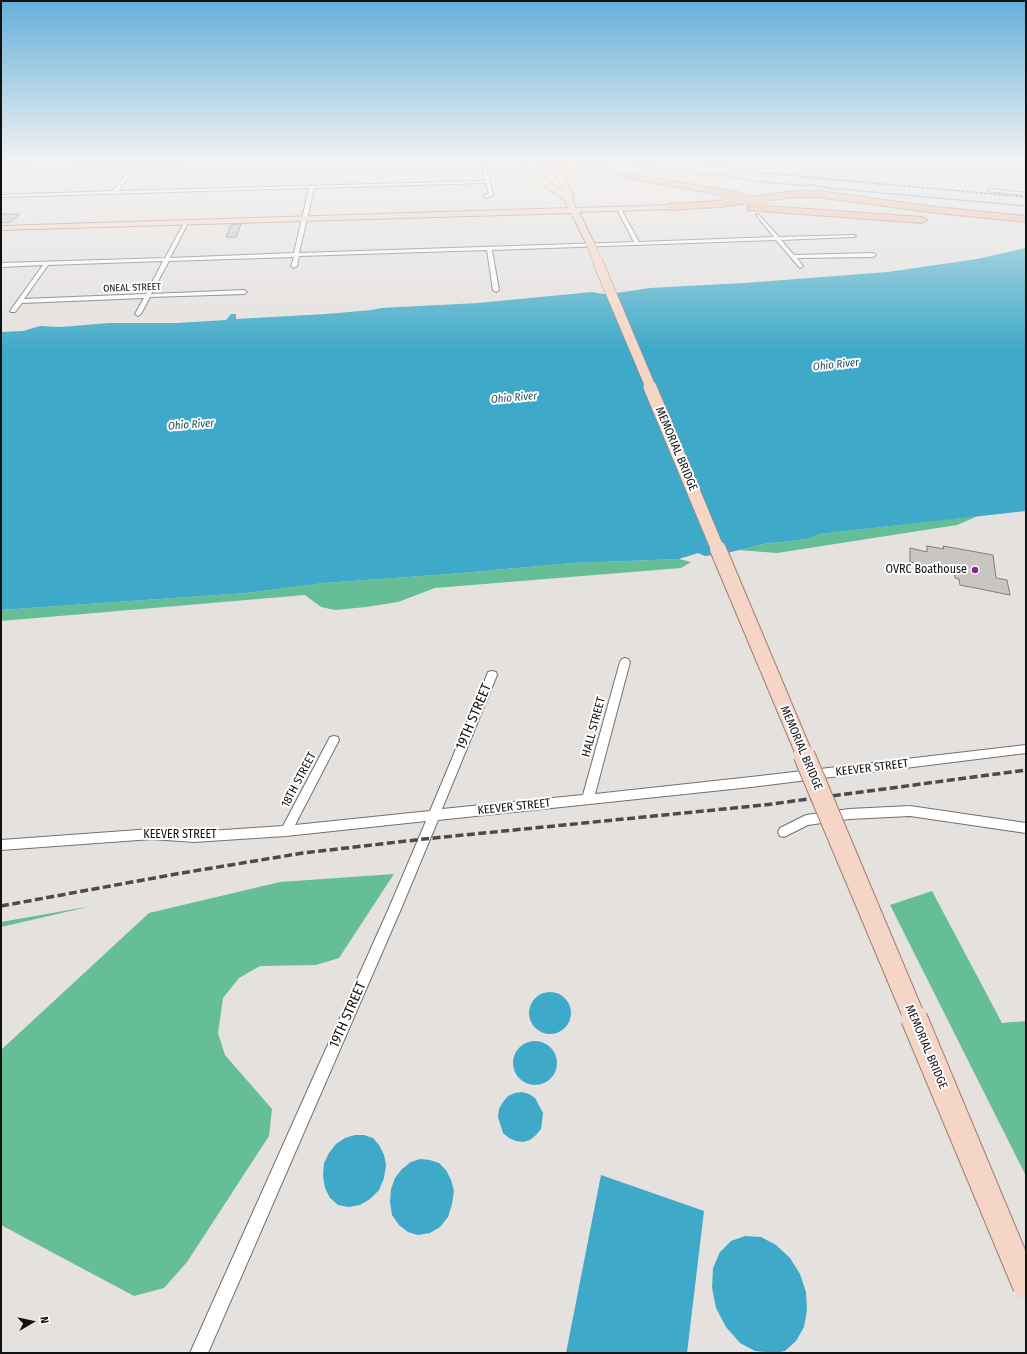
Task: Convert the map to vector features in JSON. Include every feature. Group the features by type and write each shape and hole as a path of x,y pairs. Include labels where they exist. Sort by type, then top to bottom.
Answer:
{"main road":[{"path":"1,228 142,224"},
{"name":"MEMORIAL BRIDGE","path":"581,224 1026,1286"}],"street":[{"path":"138,314 185,224"},
{"path":"294,266 303,224"},
{"path":"627,224 637,243"},
{"path":"765,224 800,266"},
{"path":"1,265 854,236"},
{"path":"489,248 496,290"},
{"path":"793,258 873,255"},
{"path":"13,310 47,263"},
{"name":"ONEAL STREET","path":"20,301 244,292"},
{"name":"HALL STREET","path":"588,799 625,662"},
{"name":"19TH STREET","path":"199,1353 395,909 492,675"},
{"name":"18TH STREET","path":"286,831 334,740"},
{"name":"KEEVER STREET","path":"1,845 152,834 194,837 286,831 759,782 1026,749"},
{"path":"784,832 806,820 849,814 910,811 1026,828"}],"green space":[{"path":"978,516 957,525 777,553 738,550 763,544 808,539 819,534"},
{"path":"679,559 691,562 681,568 435,588 398,602 335,610 321,607 305,595 1,621 1,610 246,593 324,583 573,563"},
{"path":"394,874 339,958 316,965 260,966 239,978 223,998 218,1033 225,1055 272,1109 269,1136 187,1262 164,1288 134,1296 1,1225 1,1050 149,913 280,882"},
{"path":"932,891 1002,1023 1026,1021 1026,1176 890,905"},
{"path":"92,906 1,927 1,922"}],"water":[{"name":"Ohio River","path":"1026,248 1026,511 819,534 808,539 763,544 727,553 705,556 698,553 679,559 573,563 324,583 246,593 1,610 1,330 2,332 23,331 40,326 61,327 109,323 177,323 226,320 231,314 236,314 236,319 326,314 381,308 478,303 592,292 603,294 650,288 744,283 888,272 977,259"},
{"path":"550,992 565,998 571,1013 565,1028 550,1034 535,1028 529,1013 535,998"},
{"path":"531,1041 539,1041 551,1047 557,1059 557,1067 551,1079 539,1085 531,1085 519,1079 513,1067 513,1059 519,1047"},
{"path":"522,1092 535,1098 543,1113 541,1129 530,1140 523,1142 509,1138 503,1133 498,1117 499,1109 508,1096"},
{"path":"355,1135 364,1135 373,1138 379,1145 384,1155 386,1165 384,1178 379,1190 370,1199 360,1205 349,1207 338,1205 330,1198 325,1188 323,1176 324,1163 336,1144 345,1138"},
{"path":"420,1159 439,1163 446,1170 454,1191 448,1217 440,1227 430,1233 418,1235 408,1232 399,1225 392,1215 390,1202 391,1189 395,1178 402,1169 411,1162"},
{"path":"601,1175 704,1211 687,1353 566,1353"},
{"path":"745,1236 761,1237 776,1245 790,1258 800,1274 806,1292 807,1310 804,1327 796,1341 785,1351 775,1353 755,1351 740,1343 726,1327 716,1308 712,1288 713,1268 720,1252 731,1241"}],"building":[{"path":"241,224 236,237 226,237 231,225"},
{"name":"OVRC Boathouse","path":"927,546 944,549 943,546 993,555 996,578 1007,580 1010,595 960,585 959,579 955,578 954,571 910,562 910,548 927,552"}],"railway":[{"path":"1,906 176,874 303,853 424,839 764,805 1026,770"}],"place":[{"name":"OVRC Boathouse","path":"975,570"}]}
